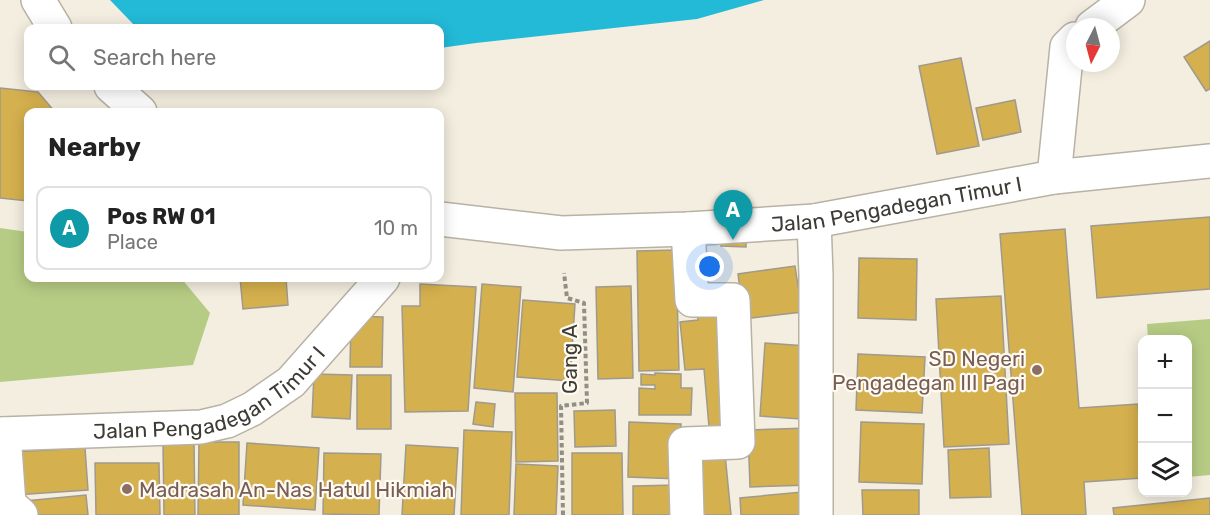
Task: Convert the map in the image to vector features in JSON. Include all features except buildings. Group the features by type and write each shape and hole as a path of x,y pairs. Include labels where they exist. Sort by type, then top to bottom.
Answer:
{"street":[{"path":"38,0 53,24"},
{"path":"1104,18 1128,0"},
{"path":"1054,177 1066,57"},
{"path":"115,90 136,108"},
{"name":"Jalan Pengadegan Timur I","path":"444,219 561,233 688,229 814,221 1054,177 1210,161"},
{"path":"814,221 816,515"},
{"path":"687,515 686,444 738,442 733,300 692,300 688,229"},
{"name":"Jalan Pengadegan Timur I","path":"2,434 201,427 226,421 252,409 291,382 379,282"},
{"path":"2,434 9,504 21,515"}],"path":[{"name":"Gang A","path":"561,233 567,298 584,303 587,403 561,406 563,515"}],"green space":[{"path":"0,228 24,231 24,282 184,282 210,313 193,365 0,382"},
{"path":"1210,319 1210,475 1192,477 1192,335 1148,335 1147,324"}],"water":[{"path":"110,0 764,0 697,19 444,47 444,24 133,24"}],"place":[{"name":"Pos RW 01","path":"733,240"},
{"name":"SD Negeri Pengadegan III Pagi","path":"1037,370"},
{"name":"Madrasah An-Nas Hatul Hikmiah","path":"127,489"}]}
